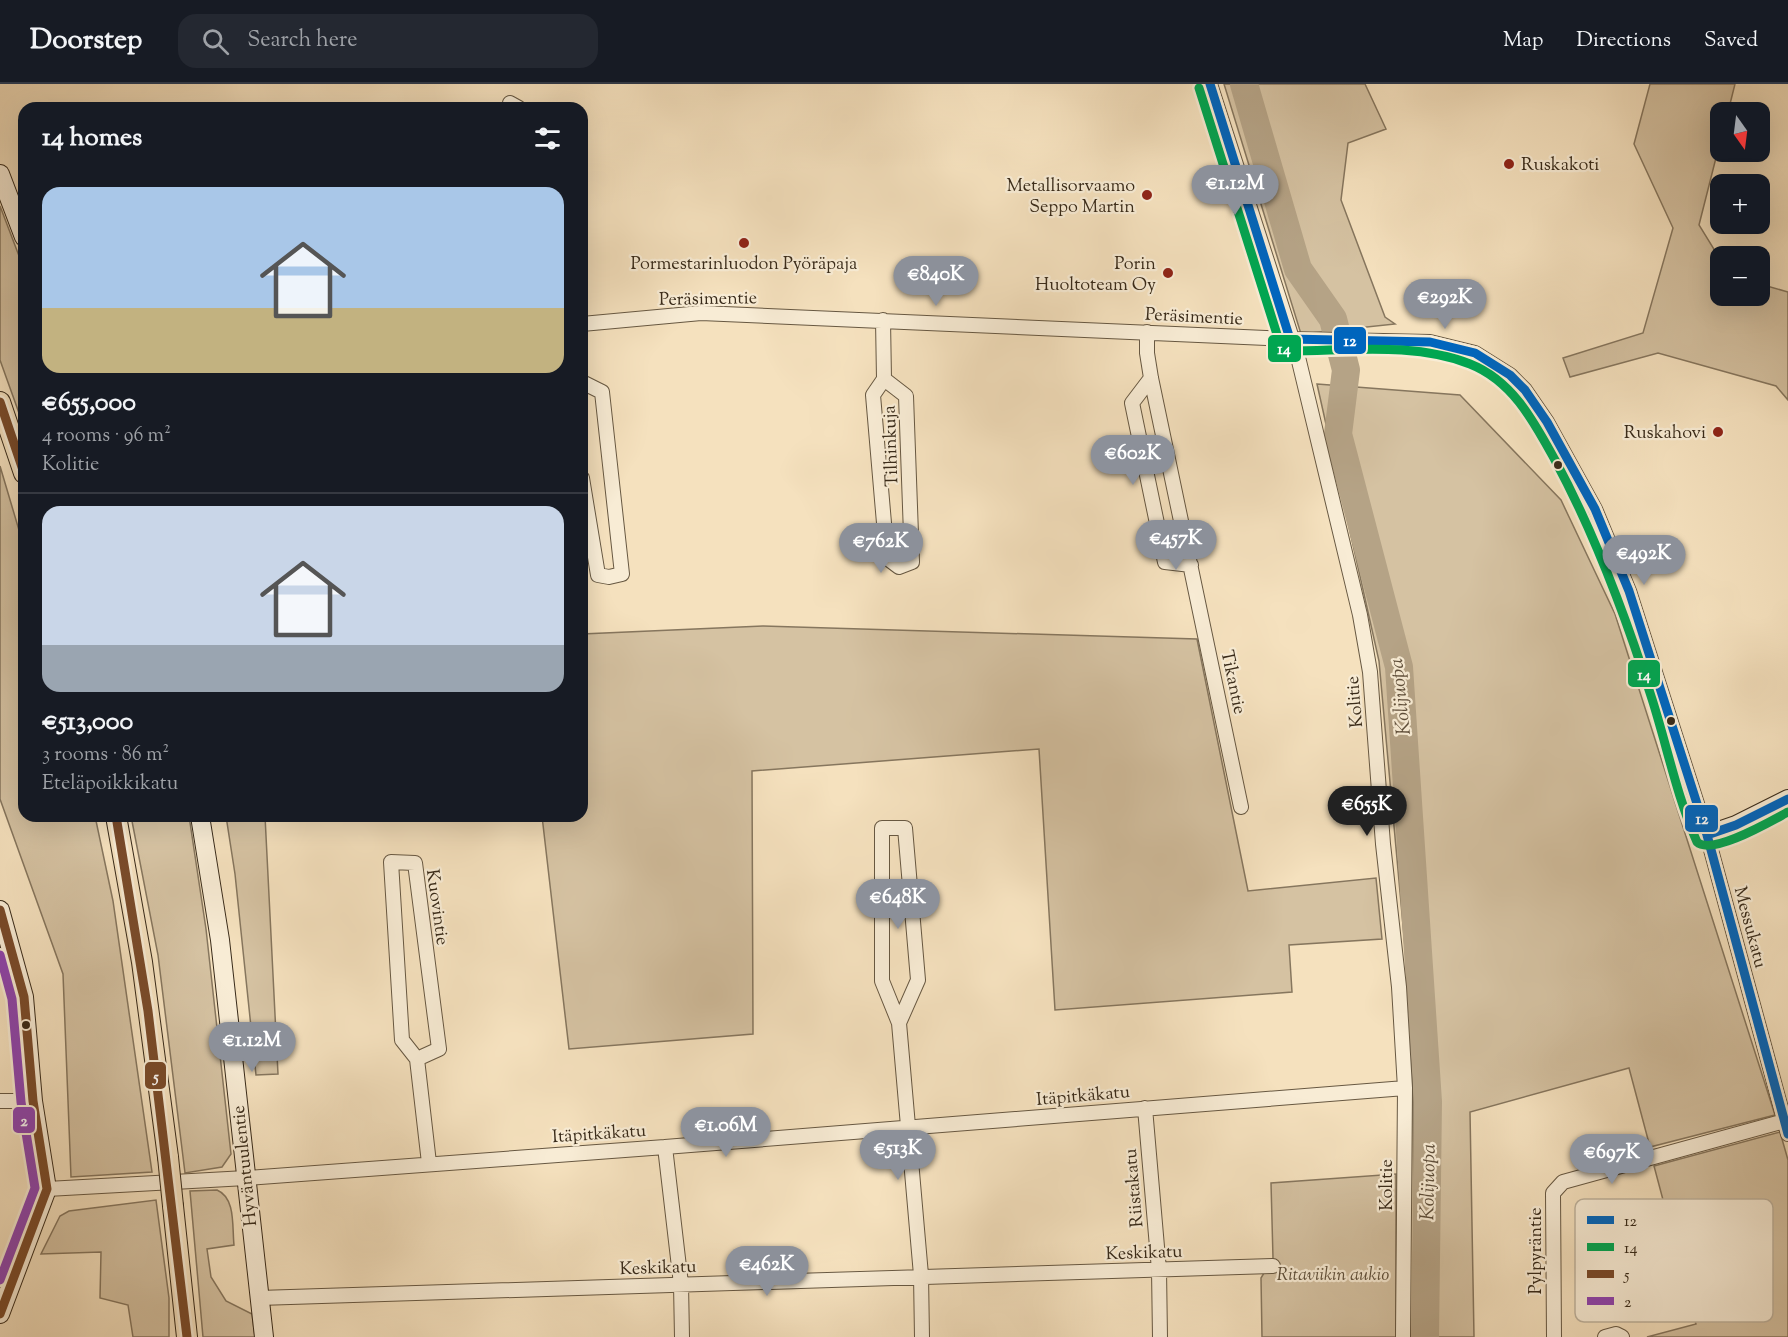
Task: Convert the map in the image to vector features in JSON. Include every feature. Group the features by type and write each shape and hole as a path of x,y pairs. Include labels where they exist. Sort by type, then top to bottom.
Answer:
{"main road":[{"path":"0,402 18,455"},
{"path":"117,822 142,962 168,1157 187,1337"}],"street":[{"name":"Kolitie","path":"1210,84 1290,339 1298,357 1360,615 1370,672 1383,844 1399,987 1405,1088 1403,1337"},
{"path":"0,174 18,221"},
{"name":"Peräsimentie","path":"588,323 701,313 1290,339 1430,342 1475,353 1510,375 1531,398 1547,422 1595,509 1629,591 1707,835"},
{"name":"Tilhinkuja","path":"883,320 884,379 873,396 887,558 898,567 912,562 906,396 884,379"},
{"name":"Tikantie","path":"1148,332 1147,352 1151,378 1241,807"},
{"path":"1151,378 1132,403 1165,562 1191,565"},
{"path":"588,385 602,392 622,574 609,577 598,575 588,514"},
{"path":"1707,835 1736,825 1788,799"},
{"name":"Hyväntuulentie","path":"201,822 220,940 264,1337"},
{"path":"899,1023 918,980 905,828 882,828 882,981 899,1023 921,1275 922,1337"},
{"name":"Messukatu","path":"1707,835 1787,1125"},
{"name":"Kuovintie","path":"417,1059 438,1049 415,863 391,862 402,1040 417,1059 429,1163"},
{"path":"0,910 24,997 33,1101 47,1189 0,1314"},
{"name":"Itäpitkäkatu","path":"47,1189 246,1178 909,1129 1405,1088"},
{"path":"0,1101 33,1101"},
{"name":"Riistakatu","path":"1145,1108 1158,1270 1160,1337"},
{"name":"Pylpyräntie","path":"1554,1337 1553,1193 1563,1182 1787,1125"},
{"path":"665,1147 681,1284 682,1337"},
{"name":"Keskikatu","path":"259,1298 921,1275 1273,1266"},
{"path":"1605,1337 1616,1334 1622,1337"}],"green space":[{"path":"1224,84 1365,84 1386,129 1348,143 1341,200 1385,317 1395,324 1301,334"},
{"path":"1650,84 1735,84 1730,102 1710,102 1710,162 1715,162 1710,174 1699,225 1712,246 1710,246 1710,306 1770,306 1770,287 1788,292 1788,400 1776,386 1658,353 1570,377 1563,358 1643,333 1673,228 1634,144"},
{"path":"0,206 18,253 18,410 0,360"},
{"path":"1317,384 1460,395 1561,500 1615,614 1775,1115 1650,1147 1629,1068 1470,1112 1474,1337 1414,1337 1413,1097 1409,991 1379,661"},
{"path":"0,466 18,527 18,822 96,822 113,901 152,1172 71,1177 63,974 0,799"},
{"path":"763,626 1197,639 1248,891 1376,878 1382,939 1289,945 1292,992 1055,1010 1039,749 752,771 753,1034 569,1049 543,822 588,822 588,634"},
{"path":"132,822 190,822 206,929 231,1154 222,1167 185,1173 158,955"},
{"path":"227,822 265,822 278,1074 256,1075 235,874"},
{"path":"1780,1132 1788,1160 1788,1337 1647,1337 1696,1324 1695,1322 1773,1322 1773,1199 1663,1199 1654,1166"},
{"name":"Ritaviikin aukio","path":"1396,1174 1396,1337 1262,1337 1261,1278 1273,1258 1271,1183"},
{"path":"217,1190 223,1194 230,1206 234,1245 207,1249 211,1277 226,1301 252,1314 255,1337 203,1337 190,1191"},
{"path":"156,1200 169,1298 169,1337 133,1337 128,1305 100,1298 101,1252 41,1254 60,1216 69,1211"}],"waterway":[{"name":"Kolijuopa","path":"1244,84 1298,269 1333,319 1346,370 1338,434 1399,667 1428,1102 1425,1337"}],"transit line":[{"name":"12","path":"1210,84 1290,339 1430,342 1475,353 1510,375 1525,390 1547,422 1595,509 1629,591 1707,835 1788,1134"},
{"name":"14","path":"1199,88 1281,347 1290,351 1404,350 1449,357 1485,371 1510,392 1539,431 1597,547 1642,668 1678,789 1697,842 1705,845 1728,841 1788,812"},
{"name":"5","path":"0,402 18,455"},
{"name":"12","path":"1707,835 1736,825 1788,799"},
{"name":"5","path":"117,822 148,1011 187,1337"},
{"name":"5","path":"0,910 24,997 33,1101 47,1189 0,1314"},
{"name":"2","path":"0,955 12,999 21,1102 35,1188 0,1280"}],"place":[{"name":"Ruskakoti","path":"1509,164"},
{"name":"Metallisorvaamo Seppo Martin","path":"1147,195"},
{"name":"Pormestarinluodon Pyöräpaja","path":"744,243"},
{"name":"Porin Huoltoteam Oy","path":"1168,273"},
{"name":"Ruskahovi","path":"1718,432"}]}
